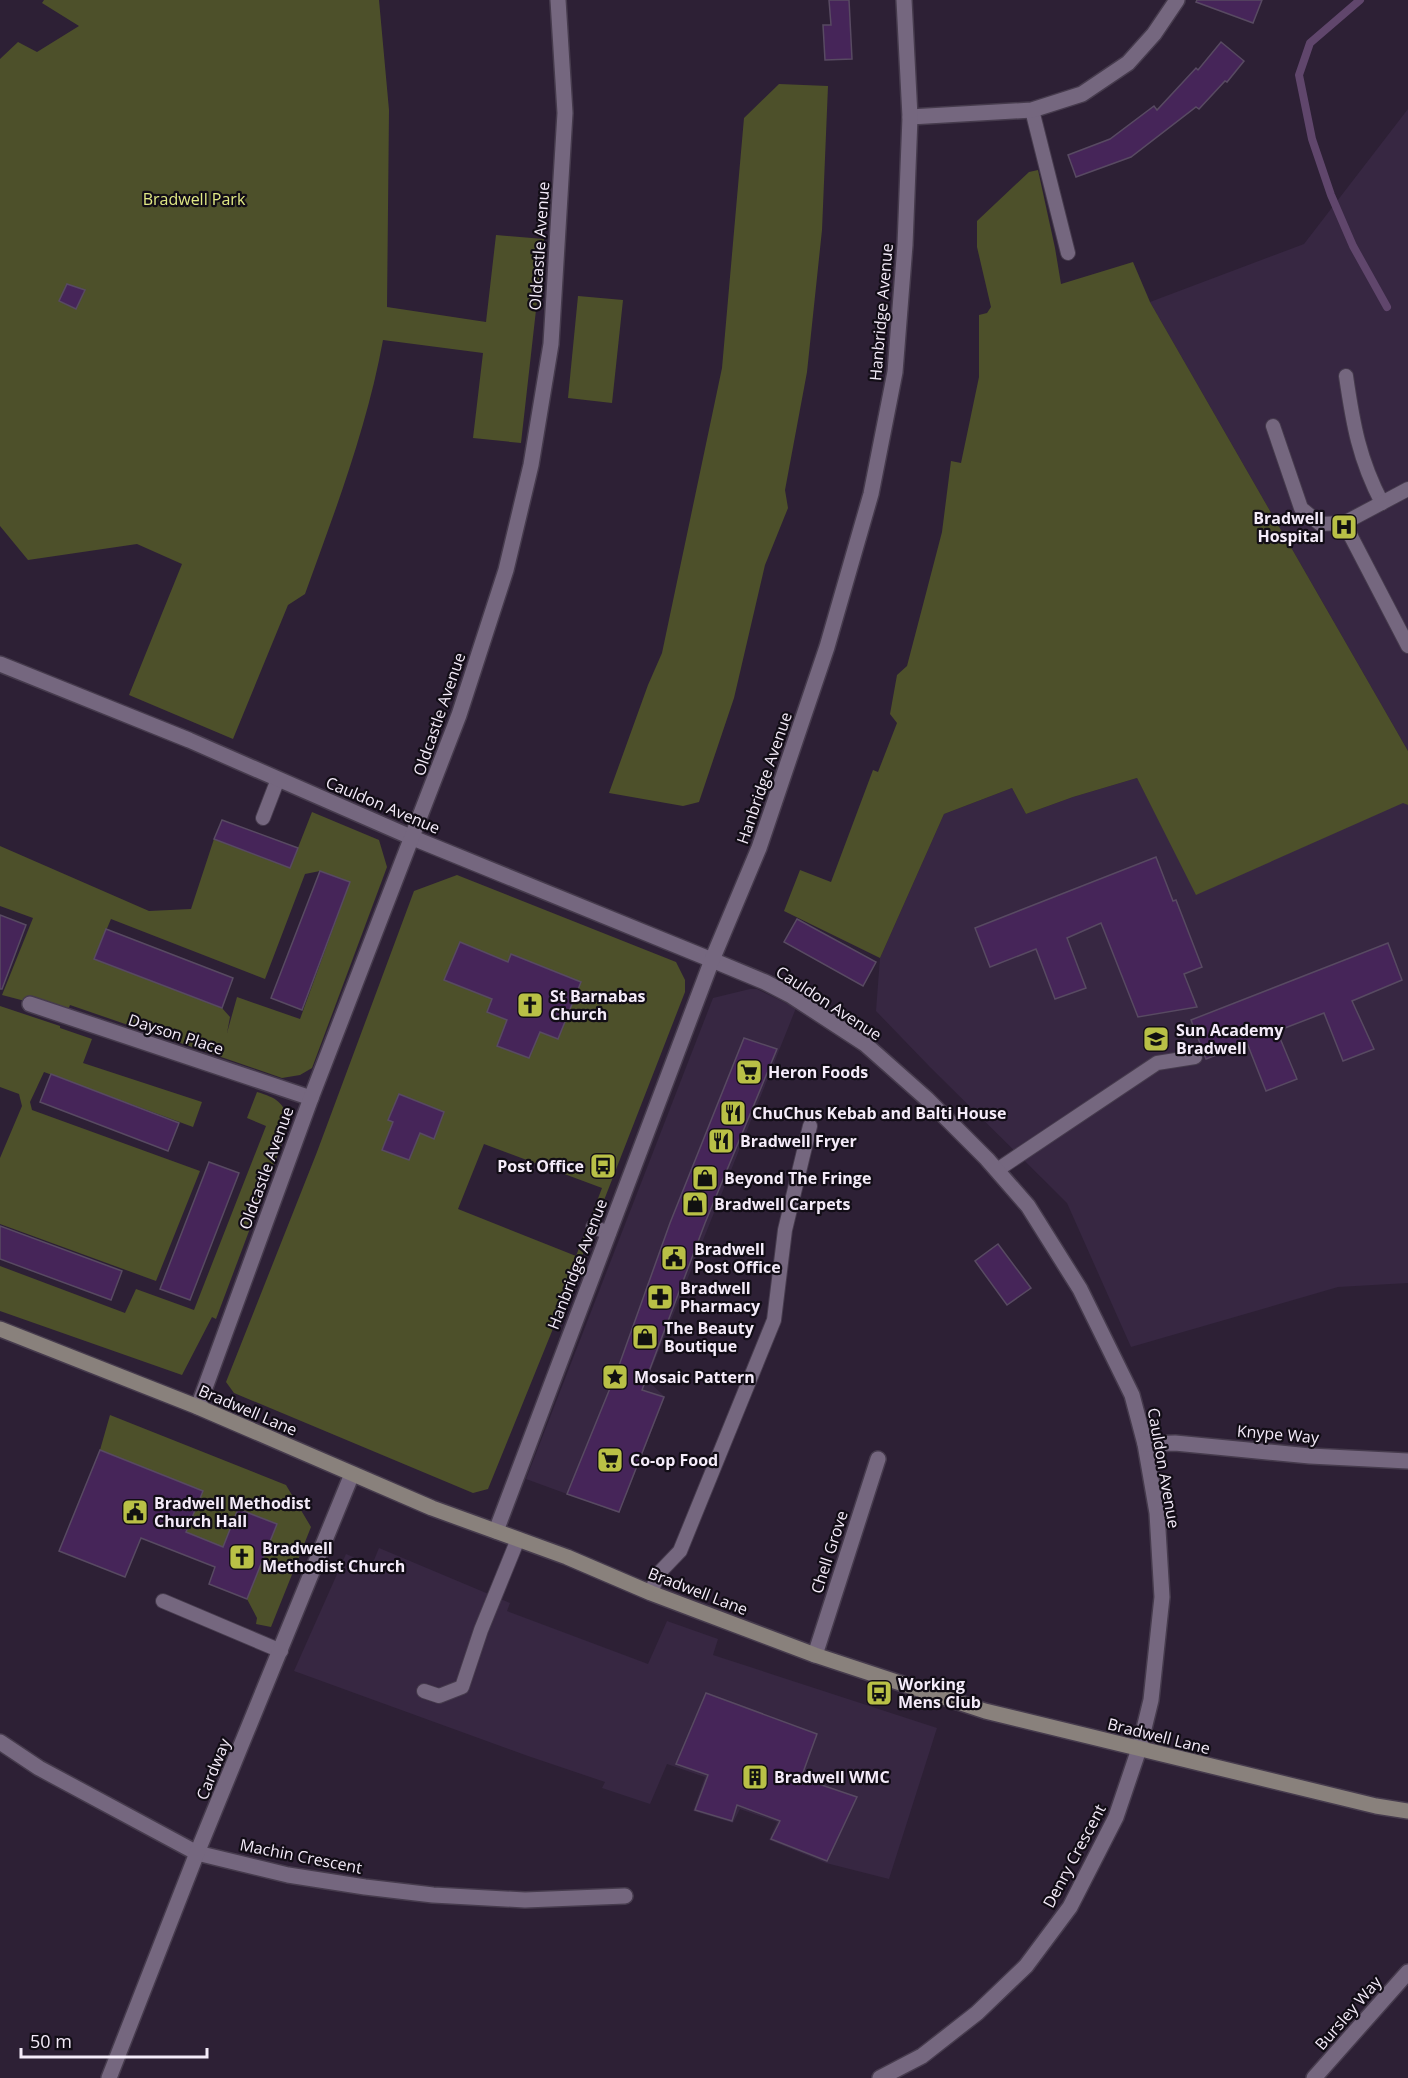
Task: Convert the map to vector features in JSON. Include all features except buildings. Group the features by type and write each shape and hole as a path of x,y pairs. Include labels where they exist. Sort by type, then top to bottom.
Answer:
{"street":[{"name":"Oldcastle Avenue","path":"198,1407 311,1098 459,715 506,570 531,465 551,344 565,113 558,0"},
{"name":"Hanbridge Avenue","path":"496,1531 712,960 759,848 827,647 871,494 896,372 905,246 910,117 904,0"},
{"path":"910,117 1032,110 1082,94 1128,63 1154,34 1177,0"},
{"name":"Cauldon Avenue","path":"0,664 189,740 413,838 765,982 790,995 865,1044 927,1099 998,1170 1028,1206 1080,1288 1132,1395 1157,1513 1162,1597 1151,1700 1139,1749"},
{"name":"Dayson Place","path":"30,1004 311,1098"},
{"name":"Bradwell Lane","path":"0,1329 198,1407 432,1508 567,1557 651,1593 815,1655 985,1711 1376,1806 1408,1811"},
{"name":"Knype Way","path":"1144,1444 1175,1443 1310,1456 1408,1461"},
{"name":"Chell Grove","path":"815,1655 878,1459"},
{"name":"Cardway","path":"109,2078 197,1853 352,1474"},
{"name":"Machin Crescent","path":"0,1742 39,1768 197,1853 288,1875 433,1895 525,1900 625,1896"},
{"name":"Denry Crescent","path":"880,2078 922,2056 977,2013 1026,1966 1070,1907 1116,1817 1139,1749"},
{"name":"Bursley Way","path":"1314,2078 1408,1971"}],"lane":[{"path":"1032,110 1068,254"},
{"path":"1346,376 1354,432 1370,480 1383,503"},
{"path":"1273,426 1301,508 1320,524 1344,524 1408,489"},
{"path":"1344,524 1408,646"},
{"path":"263,818 278,779"},
{"path":"998,1170 1157,1063 1195,1057"},
{"path":"651,1593 658,1574 680,1551 774,1320 785,1230 810,1126"},
{"path":"593,1227 609,1233"},
{"path":"424,1691 439,1696 462,1687 481,1630 518,1539"},
{"path":"164,1602 281,1651"}],"shaded area":[{"name":"Bradwell Hospital","path":"1408,109 1408,751 1150,302 1304,244"},
{"name":"Sun Academy Bradwell","path":"1137,778 1197,894 1403,802 1408,805 1408,1283 1338,1287 1131,1347 1067,1203 876,1011 880,958 944,814 1012,788 1026,814"},
{"path":"757,989 796,1008 647,1380 665,1397 619,1513 526,1479 713,998"},
{"path":"379,1548 510,1603 507,1611 648,1664 667,1621 718,1639 713,1655 937,1728 889,1879 826,1863 769,1840 777,1822 740,1809 733,1823 693,1811 705,1777 667,1764 650,1804 602,1788 605,1782 294,1671 346,1554 372,1565"}],"green space":[{"name":"Bradwell Park","path":"44,0 379,0 389,110 387,307 486,322 496,235 544,239 521,443 473,438 483,353 383,340 359,437 305,594 288,605 233,739 129,695 182,564 137,544 28,560 0,526 0,59 18,42 37,52 79,26 42,3"},
{"path":"779,84 828,86 822,230 807,372 785,490 788,508 765,565 734,698 699,802 683,806 609,793 662,653 722,368 744,118"},
{"path":"1038,170 1061,284 1133,262 1150,302 1408,751 1408,805 1403,803 1196,895 1137,778 1026,814 1012,788 944,814 880,958 784,911 800,870 831,882 873,770 878,772 897,723 890,714 897,675 907,666 942,532 951,461 961,463 979,377 979,315 987,313 991,307 977,247 977,221 1029,172"},
{"path":"578,296 623,300 612,403 568,398"},
{"path":"312,812 379,840 387,867 312,1068 300,1075 282,1078 70,1005 67,1012 2,995 33,918 0,906 0,846 149,911 191,909 214,839 290,868","holes":["320,871 350,882 300,1019 237,997 227,1033 230,1017 222,1008 94,959 111,919 265,979 305,874"]},
{"path":"457,875 676,962 685,980 685,992 580,1262 488,1489 473,1493 234,1393 226,1382 317,1152 414,891","holes":["484,1144 602,1188 576,1256 458,1209"]},
{"path":"0,1006 92,1039 83,1063 202,1102 193,1127 44,1072 30,1102 32,1110 200,1171 156,1281 0,1224 0,1158 22,1106 19,1094 0,1087"},
{"path":"257,1092 270,1096 278,1102 285,1110 290,1122 216,1319 212,1317 182,1375 0,1311 0,1266 125,1313 136,1289 194,1310 266,1126 247,1118"},
{"path":"110,1415 286,1485 311,1527 271,1627 256,1624 257,1618 247,1599 277,1524 239,1509 223,1547 186,1532 203,1491 100,1450"}],"waterway":[{"path":"1360,0 1310,43 1299,75 1312,139 1331,195 1353,246 1387,307"}],"place":[{"name":"Bradwell Hospital","path":"1344,527"},
{"name":"St Barnabas Church","path":"530,1005"},
{"name":"Sun Academy Bradwell","path":"1156,1039"},
{"name":"Heron Foods","path":"749,1072"},
{"name":"ChuChus Kebab and Balti House","path":"733,1113"},
{"name":"Bradwell Fryer","path":"721,1141"},
{"name":"Post Office","path":"603,1166"},
{"name":"Beyond The Fringe","path":"705,1178"},
{"name":"Bradwell Carpets","path":"695,1204"},
{"name":"Bradwell Post Office","path":"674,1258"},
{"name":"Bradwell Pharmacy","path":"660,1297"},
{"name":"The Beauty Boutique","path":"645,1337"},
{"name":"Mosaic Pattern","path":"615,1377"},
{"name":"Co-op Food","path":"610,1460"},
{"name":"Bradwell Methodist Church Hall","path":"135,1512"},
{"name":"Bradwell Methodist Church","path":"242,1557"},
{"name":"Working Mens Club","path":"879,1693"},
{"name":"Bradwell WMC","path":"755,1777"}]}
